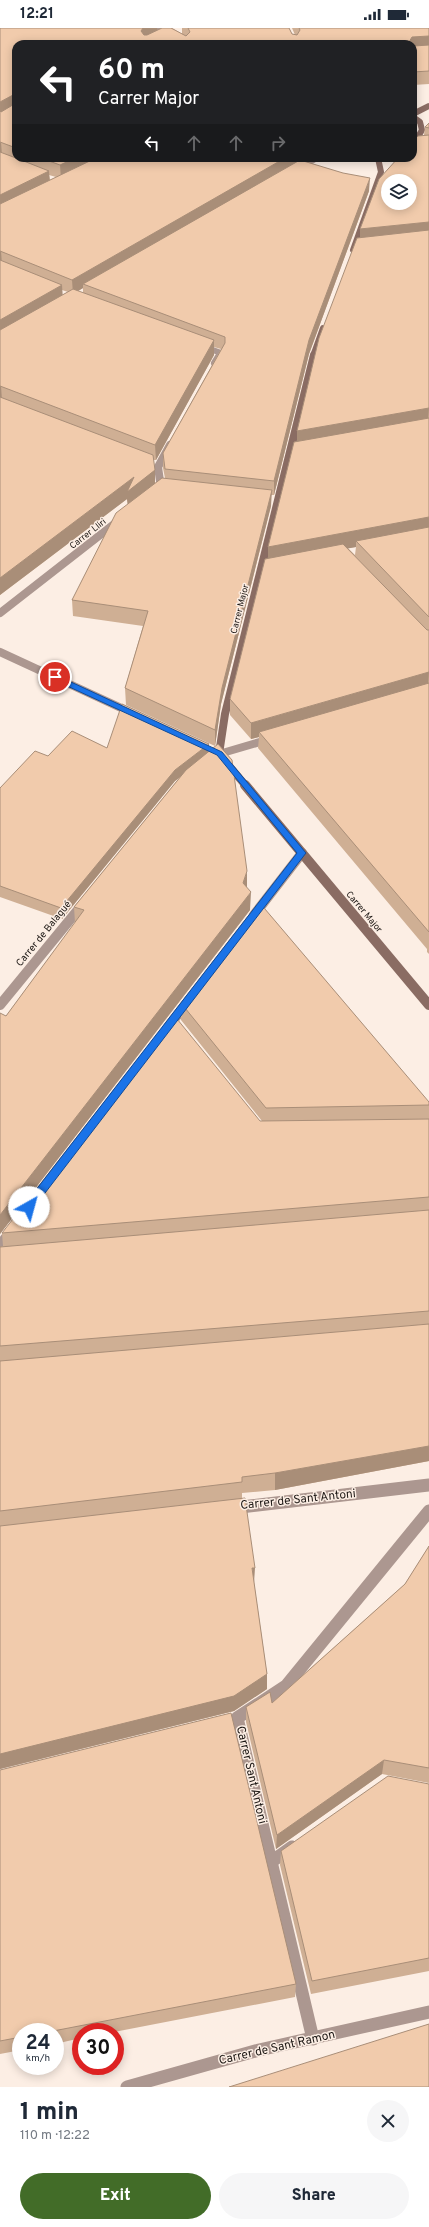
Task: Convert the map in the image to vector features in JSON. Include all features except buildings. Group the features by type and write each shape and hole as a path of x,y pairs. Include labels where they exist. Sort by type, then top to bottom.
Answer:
{"street":[{"path":"158,28 179,40"},
{"path":"160,37 167,33 182,32"},
{"path":"417,114 429,106"},
{"path":"417,119 420,122 422,130 417,138"},
{"path":"290,174 310,162"},
{"path":"355,250 381,172 379,162"},
{"name":"Carrer Major","path":"326,321 313,357 293,453 273,501 264,569 216,752 429,1006"},
{"path":"191,342 221,353 210,373"},
{"path":"149,498 165,488 154,465 172,440"},
{"name":"Carrer Lliri","path":"0,613 124,517"},
{"path":"0,652 142,717"},
{"path":"207,763 216,752 279,736"},
{"path":"249,921 302,853"},
{"name":"Carrer de Balagué","path":"0,1005 88,897"},
{"path":"164,1033 176,1023 197,989"},
{"path":"0,1244 14,1226"},
{"name":"Carrer de Sant Antoni","path":"222,1509 429,1485"},
{"name":"Carrer Sant Antoni","path":"313,2039 237,1718 286,1686 429,1511"},
{"path":"222,1722 237,1718"},
{"path":"271,1862 302,1840"},
{"name":"Carrer de Sant Ramon","path":"127,2087 259,2050 429,2012"}],"route":[{"path":"29,1207 302,853 219,754 55,677"}]}
